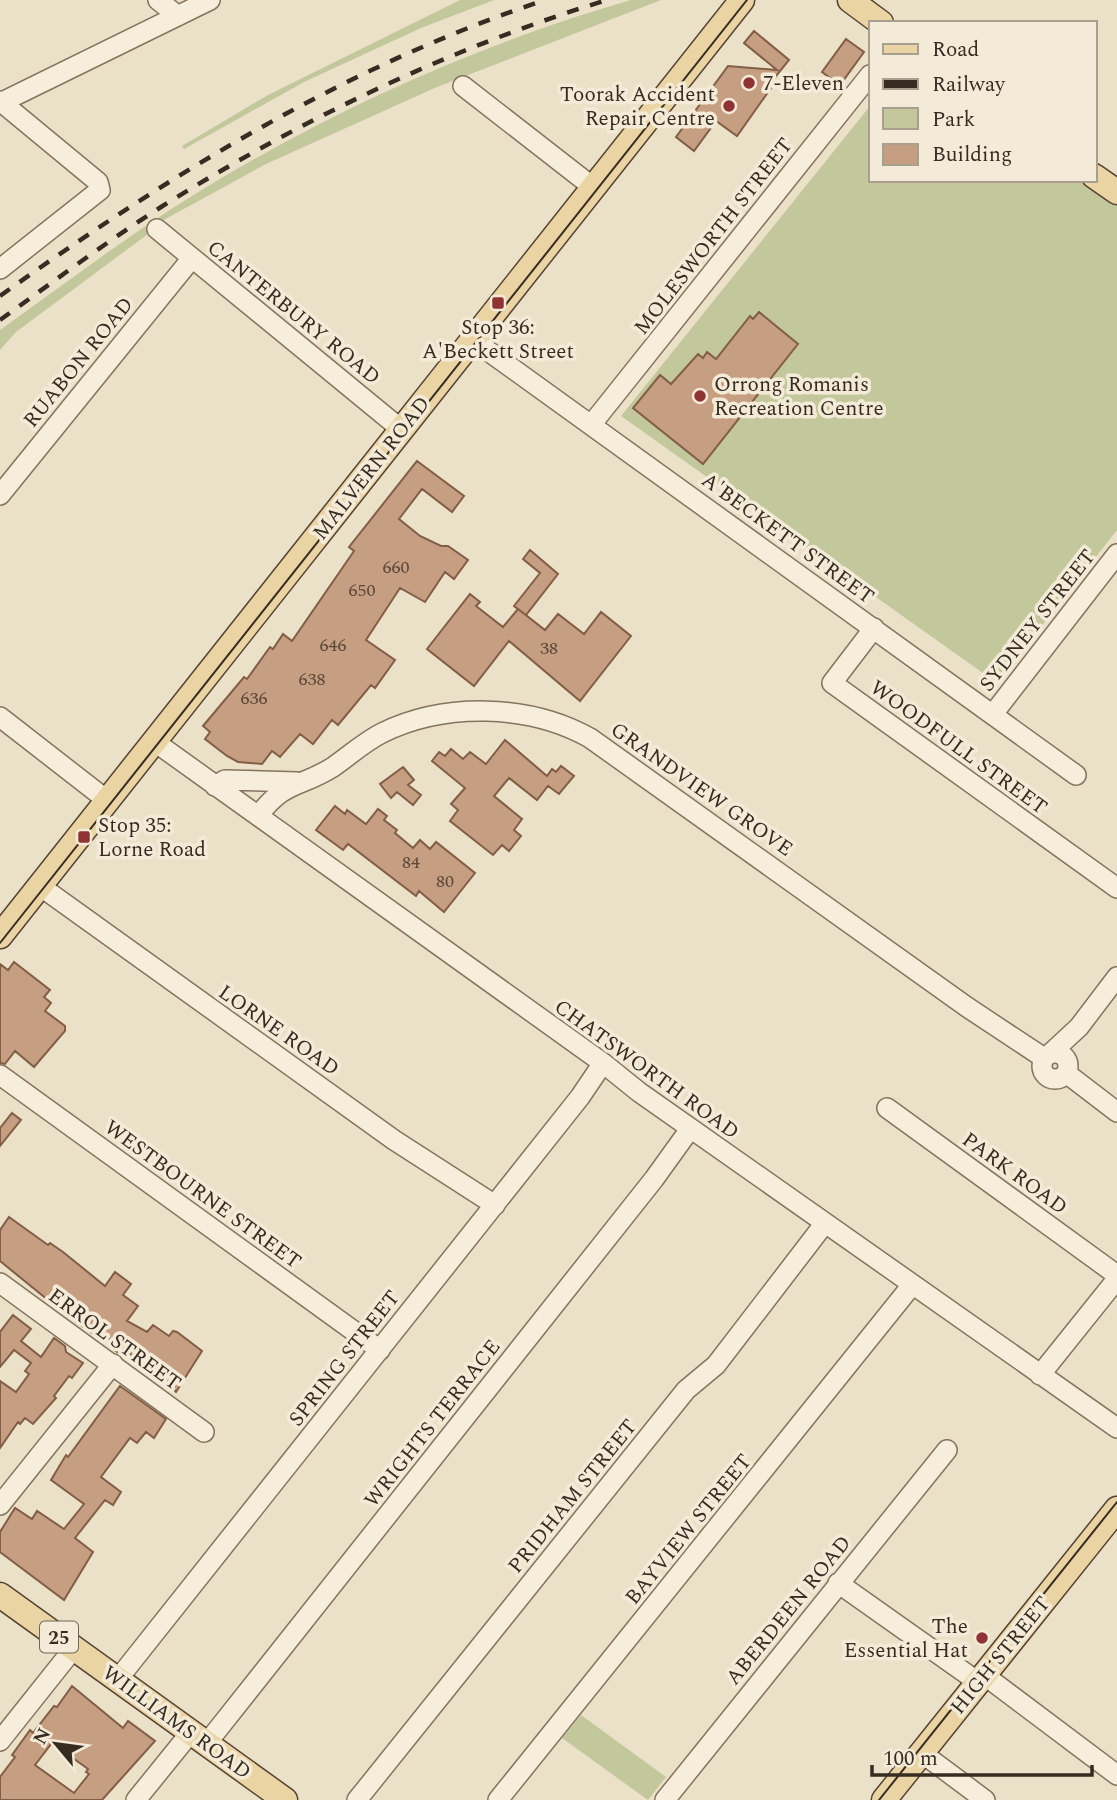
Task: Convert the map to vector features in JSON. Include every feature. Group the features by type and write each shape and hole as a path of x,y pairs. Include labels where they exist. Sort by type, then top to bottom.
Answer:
{"main road":[{"name":"MALVERN ROAD","path":"0,936 742,0"},
{"path":"850,0 878,21"},
{"path":"1096,177 1117,192"},
{"name":"HIGH STREET","path":"884,1800 1117,1509"},
{"name":"WILLIAMS ROAD","path":"0,1595 285,1800"}],"street":[{"path":"158,0 177,16"},
{"path":"0,269 98,193 100,186 1,102 210,0"},
{"name":"MOLESWORTH STREET","path":"592,425 869,76"},
{"path":"463,86 594,188"},
{"name":"CANTERBURY ROAD","path":"157,229 402,430"},
{"name":"RUABON ROAD","path":"0,495 192,258"},
{"name":"A'BECKETT STREET","path":"473,340 1076,775"},
{"name":"SYDNEY STREET","path":"993,714 1117,554"},
{"name":"WOODFULL STREET","path":"874,628 832,683 1117,888"},
{"name":"GRANDVIEW GROVE","path":"258,816 273,797 297,782 331,768 379,735 425,719 491,712 560,723 590,738 996,1028 1057,1061 1117,1112"},
{"path":"0,717 108,801"},
{"name":"CHATSWORTH ROAD","path":"155,742 603,1063 690,1129 1117,1428"},
{"name":"GRANDVIEW GROVE","path":"215,786 225,780 297,782"},
{"name":"LORNE ROAD","path":"40,886 394,1140 495,1205"},
{"path":"1057,1061 1117,977"},
{"name":"SPRING STREET","path":"118,1679 495,1205 603,1063"},
{"name":"WESTBOURNE STREET","path":"0,1075 380,1350"},
{"name":"PARK ROAD","path":"887,1108 1117,1277"},
{"name":"WRIGHTS TERRACE","path":"136,1800 199,1738 654,1179 690,1129"},
{"name":"PRIDHAM STREET","path":"357,1800 686,1390 716,1365 825,1223"},
{"path":"1040,1375 1117,1277"},
{"name":"ERROL STREET","path":"0,1283 204,1432"},
{"name":"BAYVIEW STREET","path":"498,1800 912,1285"},
{"path":"0,1505 113,1364"},
{"name":"ABERDEEN ROAD","path":"665,1800 947,1450"},
{"path":"838,1583 1117,1774"},
{"path":"0,1741 74,1648"},
{"path":"922,1753 985,1800"}],"green space":[{"path":"460,0 494,0 421,28 304,82 184,149 182,146 268,95"},
{"path":"631,0 661,0 437,87 266,164 160,222 152,231 16,332 0,350 0,330 147,225 261,155 380,94 442,67 504,42"},
{"path":"869,107 869,182 1096,181 1117,195 1117,530 997,683 621,416"},
{"path":"581,1715 666,1777 648,1800 562,1738"}],"building":[{"path":"754,31 789,60 768,86 771,88 737,136 716,121 694,151 676,137 728,66 777,70 744,43"},
{"path":"846,39 864,52 840,85 822,72"},
{"name":"Orrong Romanis Recreation Centre","path":"759,312 798,344 703,464 633,408 660,375 671,384 698,354 703,358 707,352 716,359 750,316 753,319"},
{"path":"417,461 464,496 452,512 422,489 399,519 420,536 441,546 448,546 468,560 454,579 445,572 425,602 400,588 366,640 395,660 375,688 371,685 338,725 332,720 313,744 300,734 280,757 272,751 262,764 238,762 227,756 205,739 210,732 203,726 244,677 247,679 283,634 292,641 354,551 349,547"},
{"path":"530,550 558,574 526,615 514,606 540,573 523,559"},
{"path":"470,594 480,602 476,606 503,627 518,609 545,630 558,614 584,634 601,612 631,636 580,701 509,641 474,686 427,649"},
{"path":"505,740 547,776 552,769 556,772 561,766 574,776 559,794 548,786 537,800 509,778 494,796 522,819 514,830 521,836 509,851 502,845 493,855 450,821 458,810 451,804 465,788 432,761 439,752 445,756 451,749 463,759 470,752 486,764"},
{"path":"403,767 414,780 408,785 421,795 413,805 397,792 391,798 380,784"},
{"path":"335,806 345,814 347,810 366,824 378,809 387,816 384,820 397,830 395,833 413,848 420,840 430,849 436,842 475,873 444,912 419,891 416,896 348,844 343,850 316,830"},
{"path":"14,962 50,990 44,997 51,1003 45,1011 65,1026 65,1031 34,1067 15,1051 5,1064 0,1063 0,964 8,970"},
{"path":"12,1113 21,1120 0,1146 0,1128"},
{"path":"9,1217 48,1245 50,1243 63,1252 105,1286 115,1272 131,1284 123,1295 138,1306 127,1321 147,1332 153,1325 169,1336 173,1331 177,1332 202,1351 176,1392 149,1367 130,1354 127,1358 114,1350 118,1345 96,1329 92,1333 70,1318 0,1261 0,1230"},
{"path":"13,1315 31,1329 21,1341 41,1357 54,1338 65,1346 66,1352 83,1363 72,1378 69,1376 54,1396 56,1398 33,1424 25,1418 20,1424 18,1422 0,1448 0,1381 16,1392 29,1374 25,1371 31,1363 14,1350 0,1367 0,1332"},
{"path":"120,1386 166,1419 154,1438 146,1432 137,1443 130,1438 101,1477 121,1492 113,1505 105,1500 75,1538 93,1552 64,1600 0,1552 0,1532 15,1508 32,1519 37,1511 64,1529 84,1504 51,1480 66,1455 68,1457"},
{"path":"72,1686 123,1728 128,1721 155,1741 102,1800 0,1800 0,1777 15,1757 12,1755 30,1730 33,1733 54,1706 57,1707","holes":["52,1743 88,1769 86,1772 89,1774 74,1793 35,1765"]}],"tram line":[{"path":"0,943 747,0"},
{"path":"879,1800 1117,1502"}],"railway":[{"path":"0,296 128,208 261,127 400,57 545,0"},
{"path":"0,320 161,207 322,116 491,40 607,0"}],"place":[{"name":"7-Eleven","path":"749,83"},
{"name":"Toorak Accident Repair Centre","path":"729,106"},
{"name":"Stop 36: A'Beckett Street","path":"498,303"},
{"name":"Orrong Romanis Recreation Centre","path":"700,396"},
{"name":"Stop 35: Lorne Road","path":"84,837"},
{"name":"The Essential Hat","path":"982,1638"}]}
